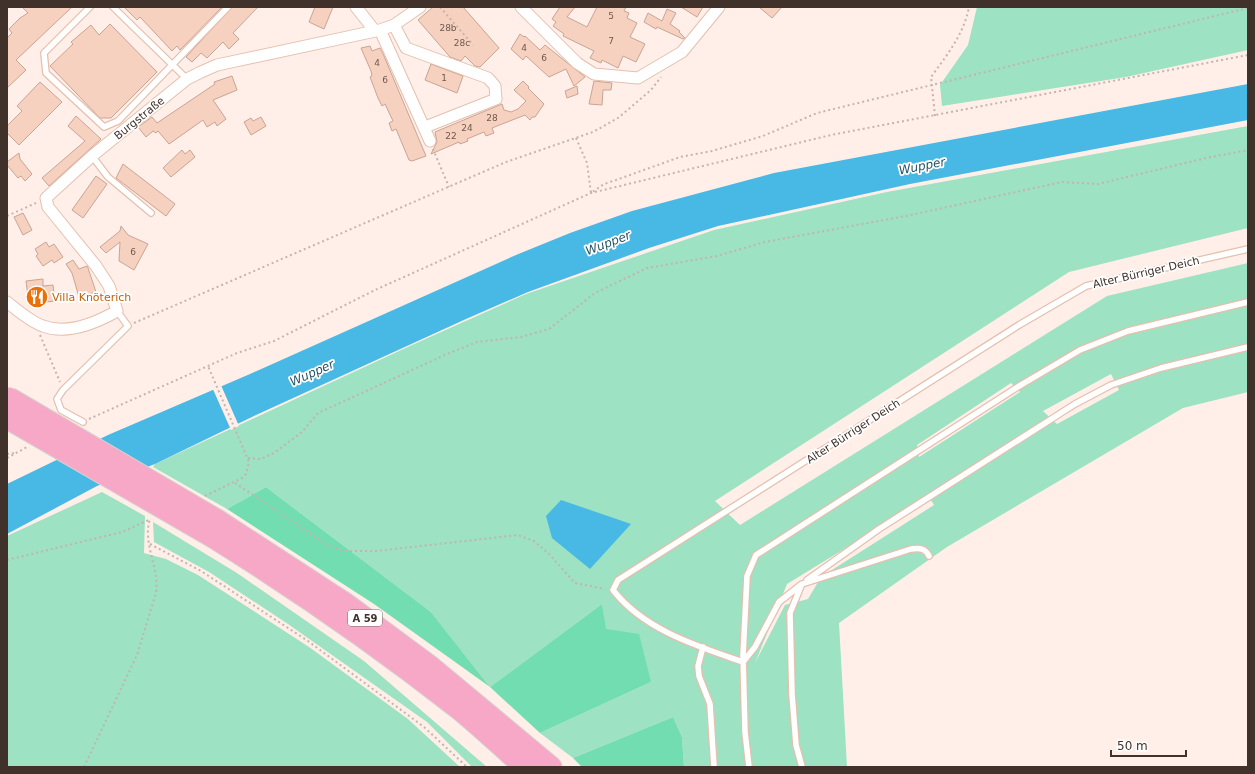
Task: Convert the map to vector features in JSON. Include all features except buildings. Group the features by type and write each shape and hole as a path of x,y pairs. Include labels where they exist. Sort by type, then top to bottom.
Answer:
{"highway":[{"name":"A 59","path":"8,404 215,529 278,558 352,609 431,667 551,767"},
{"name":"A 59","path":"215,529 265,570 391,658 460,710 525,767"}],"street":[{"path":"356,7 378,30 425,127 430,141"},
{"name":"Burgstraße","path":"46,198 92,156 188,79 217,65 378,30 394,25 420,7"},
{"path":"521,7 577,63 594,74 638,78 682,52 719,7"},
{"path":"394,25 406,48 488,78 495,86 496,99 425,127"},
{"path":"7,302 42,326 57,329 77,327 102,320 117,311 110,286 96,266 48,207 46,198"}],"lane":[{"path":"90,7 44,54 46,73 104,127 118,121 228,7"},
{"path":"112,7 188,79"},
{"path":"92,156 108,177 151,212"},
{"name":"Alter Bürriger Deich","path":"613,590 618,580 1019,325 1086,286 1248,250"},
{"path":"749,767 745,732 743,662 747,576 756,554 1016,388 1080,350 1128,331 1248,302"},
{"path":"83,422 61,410 57,399 63,390 128,326 117,311"},
{"path":"743,662 756,647 779,602 802,584 879,529 1075,404 1111,384 1161,368 1248,347"},
{"path":"802,767 796,745 792,694 790,613 802,584 911,549 921,548 926,551 929,556"},
{"path":"613,590 622,602 646,621 703,647 743,662"},
{"path":"703,647 698,666 699,676 710,704 714,767"}],"path":[{"path":"440,7 473,45"},
{"path":"935,116 931,77 960,36 967,20 969,7"},
{"path":"83,422 237,353 274,341 375,290 591,193 604,184 680,158 719,149 763,136 817,114 1248,8"},
{"path":"591,193 831,135 1248,55"},
{"path":"128,326 506,162 576,138 618,118 651,90 664,74"},
{"path":"576,138 587,163 591,193"},
{"path":"430,141 449,187"},
{"path":"248,458 260,459 274,453 302,432 318,413 447,354 478,342 521,337 549,329 595,293 647,268 717,256 765,242 906,216 1062,182 1098,184 1206,158 1248,150"},
{"path":"7,216 46,198"},
{"path":"42,341 60,384"},
{"path":"200,498 235,483 246,474 249,462 242,442 208,366"},
{"path":"7,454 16,452 7,458"},
{"path":"235,483 329,546 344,552 376,551 518,535 534,541 548,553 575,583 613,590"},
{"path":"7,560 122,532 157,516"},
{"path":"84,767 137,655 156,588 148,529 150,519"},
{"path":"150,544 201,571 308,641 424,726 467,767"}],"green space":[{"path":"977,7 1248,7 1248,50 1126,77 942,106 940,85 968,45"},
{"path":"1248,126 1248,228 1069,272 715,501 740,525 1107,296 1248,263 1248,392 1183,408 947,547 839,623 847,767 684,767 682,737 673,717 573,758 540,733 651,682 605,629 602,604 490,687 431,612 266,487 227,509 153,467 155,464 526,294 714,230 887,192","holes":["1111,374 1119,390 1057,424 1043,411","1011,383 1020,392 919,457 917,445","929,497 934,505 821,577 808,599 785,605 755,663 787,584"]},
{"path":"266,487 431,612 490,687 374,604 227,509"},
{"path":"102,492 145,516 144,553 166,559 198,575 309,647 408,719 460,767 7,767 7,536"},
{"path":"153,522 237,573 364,661 487,767 472,767 427,722 288,624 209,572 154,542"},
{"path":"602,604 606,629 639,634 651,682 540,733 490,687"},
{"path":"673,717 682,737 684,767 582,767 573,758"}],"water":[{"name":"Wupper","path":"1248,84 1248,120 910,184 718,226 649,248 528,292 466,319 256,415 155,464 97,486 7,534 7,484 108,435 250,374 516,255 570,233 632,211 774,173"},
{"path":"561,500 631,524 590,569 552,538 546,516"}],"pier":[{"path":"220,383 239,426 231,430 212,387"}],"place":[{"name":"Villa Knöterich","path":"37,297"}]}
